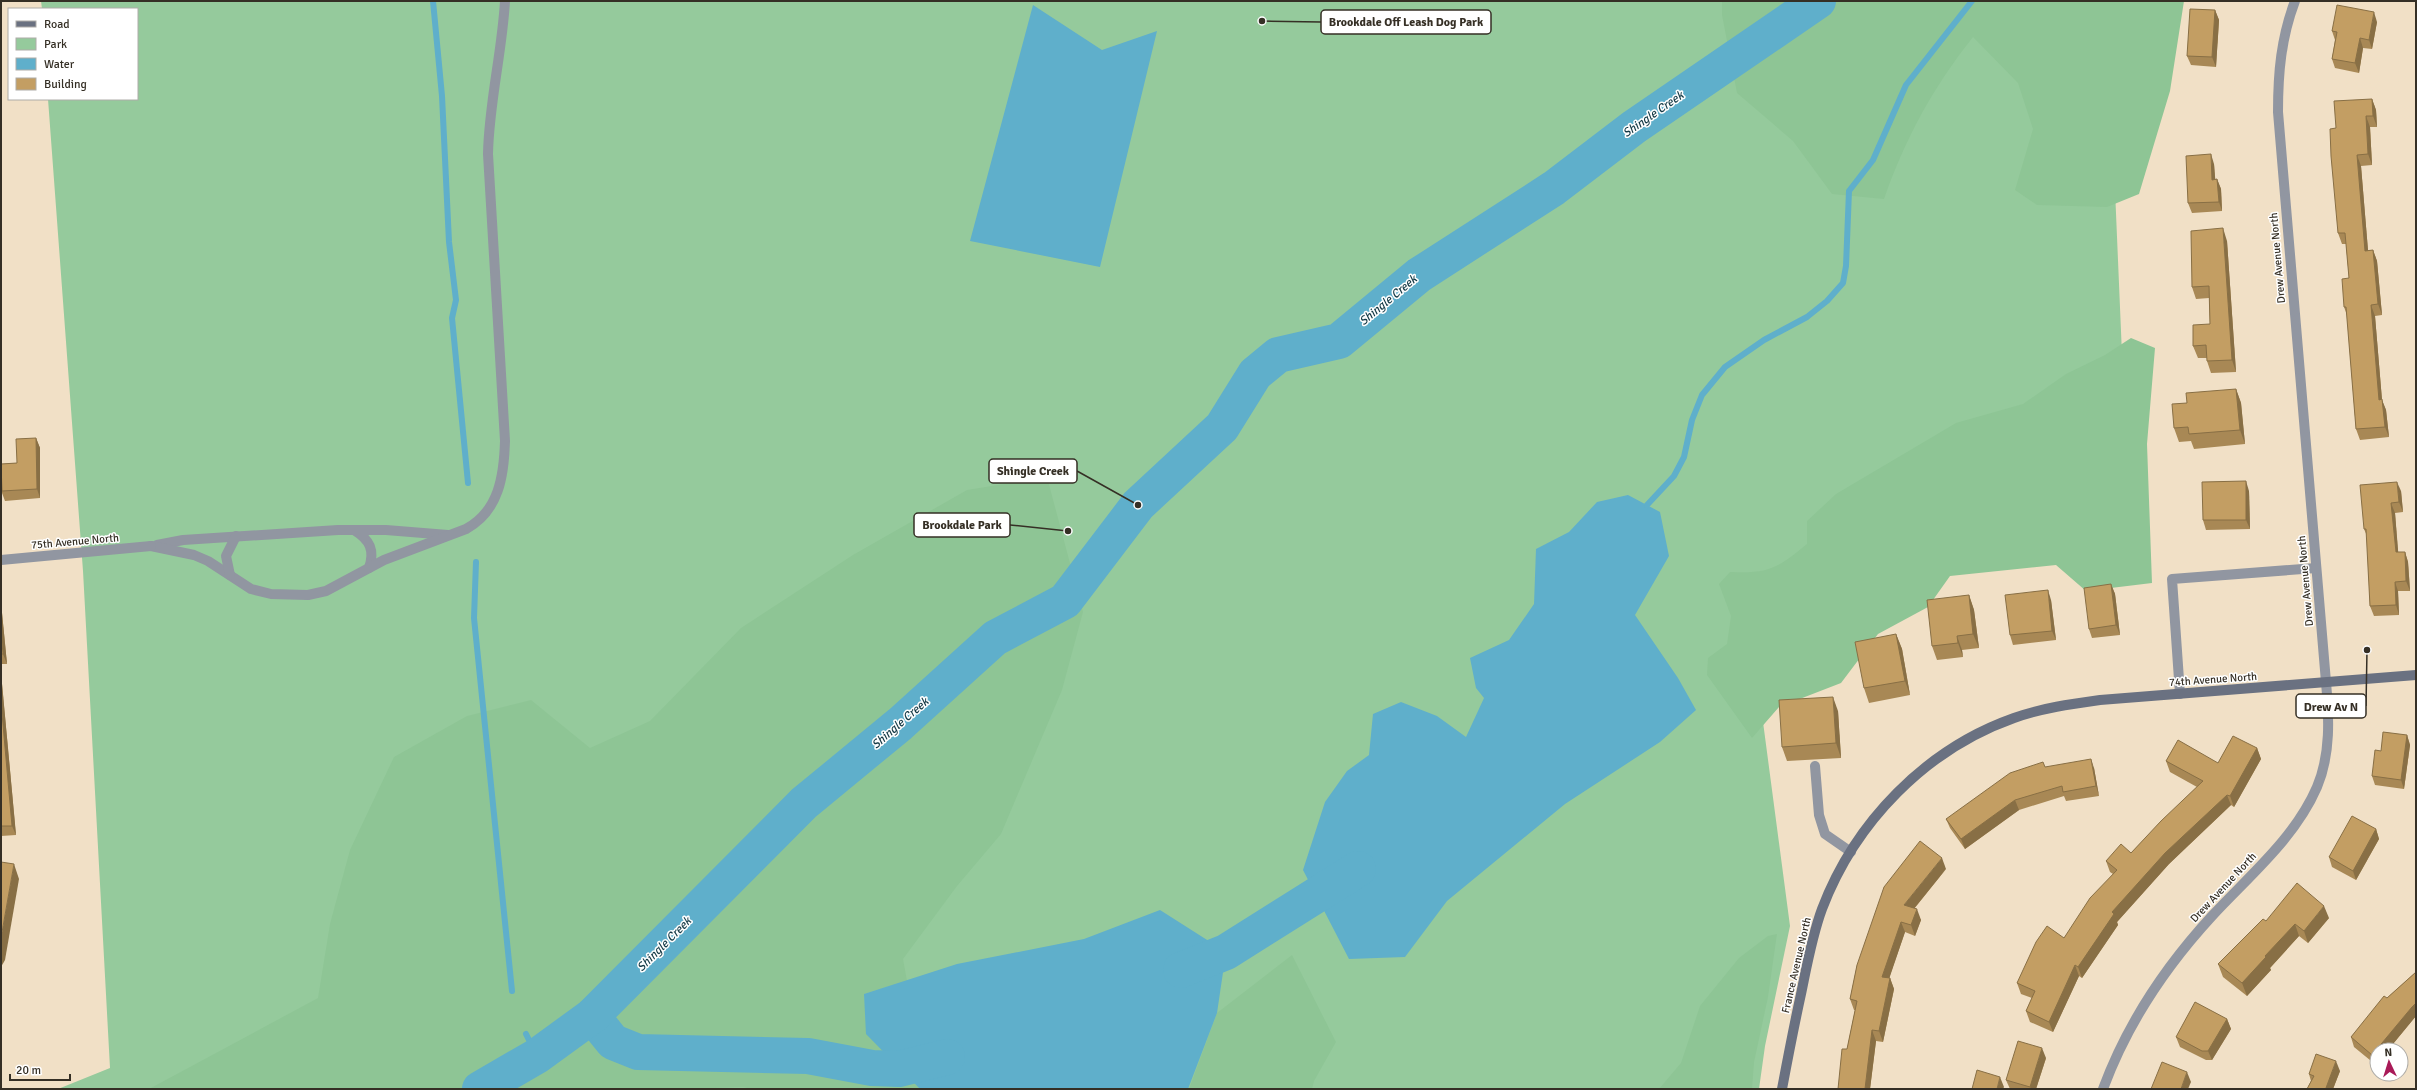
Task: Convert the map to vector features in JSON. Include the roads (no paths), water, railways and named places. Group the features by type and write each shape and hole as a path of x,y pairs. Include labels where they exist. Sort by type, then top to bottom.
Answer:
{"street":[{"path":"151,546 194,555 230,575 251,589 271,594 308,595 326,591 368,568 403,552 452,535 477,522 486,514 494,503 500,485 504,462 488,154 489,124 501,46 505,1"},
{"name":"Drew Avenue North","path":"2103,1089 2111,1068 2137,1014 2172,962 2280,844 2302,817 2318,786 2326,753 2329,730 2326,682 2278,112 2278,67 2286,24 2295,1"},
{"path":"151,546 183,540 354,530 386,530 452,535"},
{"path":"354,530 366,538 371,547 372,558 368,568"},
{"path":"230,575 226,556 236,536"},
{"name":"75th Avenue North","path":"1,560 151,546"},
{"path":"2180,694 2172,580 2316,568"},
{"name":"74th Avenue North","path":"2014,718 2062,705 2416,675"},
{"name":"France Avenue North","path":"1782,1089 1814,932 1831,888 1851,852 1889,801 1921,771 1947,751 1984,731 2014,718"},
{"path":"1815,766 1819,815 1826,834 1851,852"}],"water":[{"path":"1033,5 1102,50 1157,31 1100,267 970,241"},
{"path":"1628,495 1660,512 1669,556 1635,615 1678,678 1696,710 1660,742 1565,804 1447,901 1405,957 1349,959 1303,870 1325,802 1347,771 1369,755 1373,714 1401,702 1437,716 1466,737 1484,698 1476,688 1470,658 1509,640 1534,604 1536,549 1569,532 1597,502"},
{"path":"1160,910 1226,952 1217,1013 1188,1089 920,1089 866,1034 864,994 957,964 1084,939"}],"waterway":[{"path":"433,1 442,96 449,242 456,300 452,318 468,483"},
{"name":"Shingle Creek","path":"480,1089 537,1056 592,1016 804,803 900,724 995,638 1065,601 1138,505 1222,427 1255,374 1278,355 1339,341 1419,275 1554,188 1634,127 1818,1"},
{"path":"1647,505 1674,476 1684,457 1692,420 1702,395 1725,367 1764,340 1807,317 1827,301 1843,283 1846,266 1849,191 1873,160 1906,85 1972,1"},
{"path":"476,562 474,618 512,991"},
{"path":"1181,970 1226,952 1358,869"},
{"path":"592,1016 613,1042 638,1052 808,1056 872,1068 899,1069 947,1057"},
{"path":"526,1034 537,1056"}],"place":[{"name":"Brookdale Off Leash Dog Park","path":"1262,21"},
{"name":"Shingle Creek","path":"1138,505"},
{"name":"Brookdale Park","path":"1068,531"},
{"name":"Drew Av N","path":"2367,650"}]}
